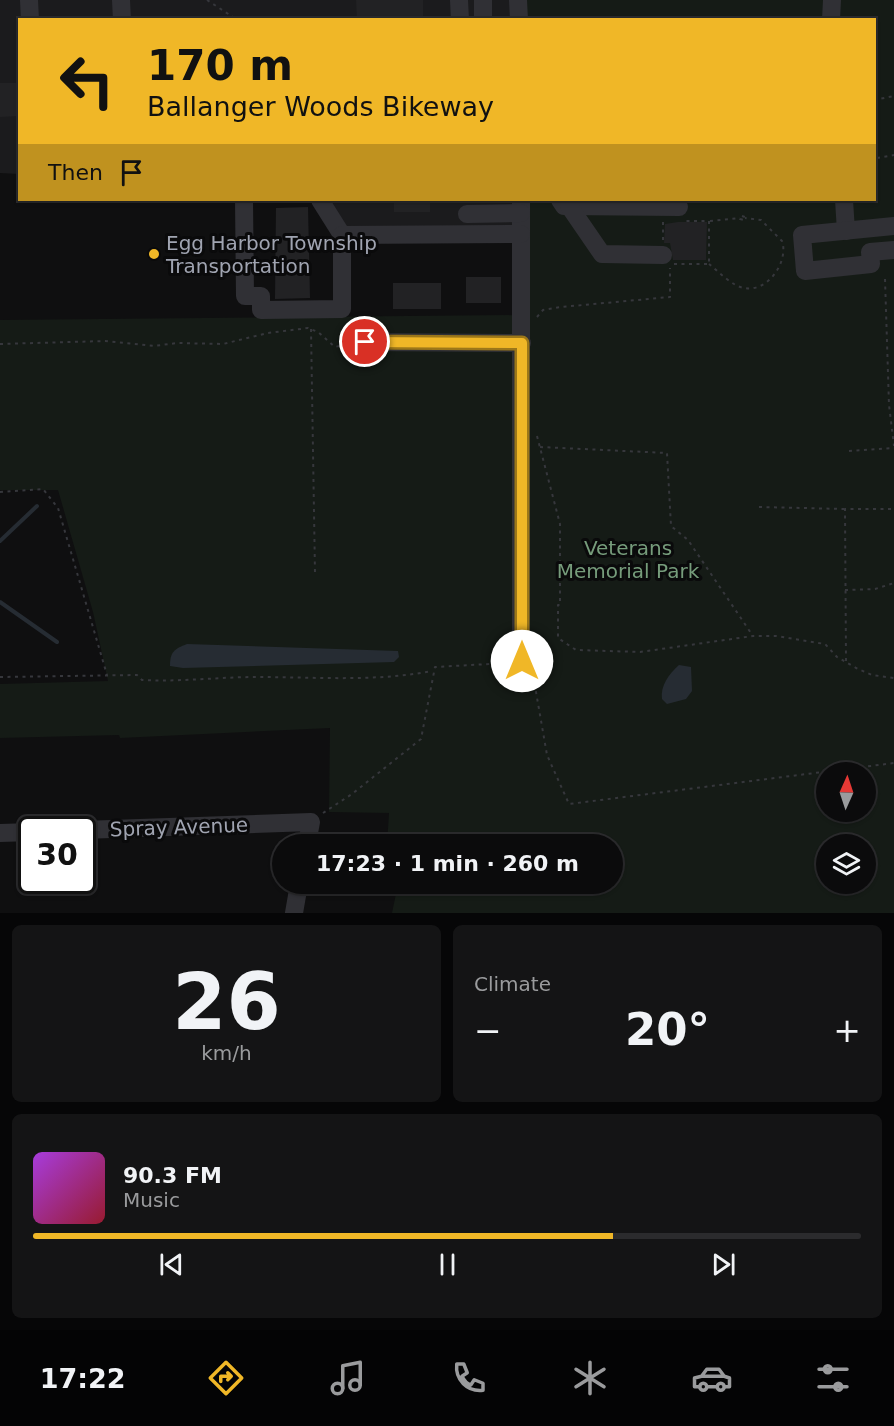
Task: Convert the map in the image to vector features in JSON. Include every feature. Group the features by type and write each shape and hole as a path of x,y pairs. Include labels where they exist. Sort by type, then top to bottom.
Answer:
{"street":[{"path":"29,0 30,18"},
{"path":"122,0 122,18"},
{"path":"459,0 460,18"},
{"path":"483,0 483,18"},
{"path":"518,0 519,18"},
{"path":"831,18 832,0"},
{"path":"244,201 245,296 261,296 261,310 342,309 342,235 321,201"},
{"path":"564,203 677,214"},
{"path":"564,203 602,254 663,255"},
{"path":"468,234 467,207 521,206 521,660"},
{"path":"867,229 871,264 805,271 801,236 845,215 867,229 894,226"},
{"path":"342,235 521,234"},
{"path":"870,252 894,250"},
{"path":"365,342 522,343"},
{"path":"309,834 312,822"},
{"name":"Spray Avenue","path":"96,830 312,822"},
{"path":"0,833 18,832"},
{"path":"294,913 297,894"}],"path":[{"path":"207,0 234,18"},
{"path":"876,100 894,96"},
{"path":"877,158 894,155"},
{"path":"535,321 543,310 615,300 670,297 670,264 709,264 744,288 758,287 771,278 784,256 782,241 761,220 742,216 740,219 709,221 677,214"},
{"path":"663,221 663,255"},
{"path":"709,221 709,264"},
{"path":"849,451 894,447 889,405 885,279"},
{"path":"311,329 315,573"},
{"path":"0,344 98,341 154,346 177,343 224,344 268,333 311,329 335,347 365,342"},
{"path":"536,431 560,524 561,605 558,605 557,635 562,643 577,651 640,652 753,636 792,638 825,644 866,673 894,678"},
{"path":"540,447 667,453 671,526 694,549 753,636"},
{"path":"0,492 43,489 52,497 58,508 107,675"},
{"path":"759,507 894,509"},
{"path":"845,509 846,661"},
{"path":"845,590 875,589 894,583"},
{"path":"0,677 137,675 142,680 182,682 232,677 401,677 432,671 440,665 506,663 521,660 532,666 547,755 569,804 894,763"},
{"path":"312,822 421,739 432,671"}],"shaded area":[{"path":"0,0 518,0 519,18 18,18 18,174 0,173"},
{"path":"321,201 521,201 521,234 342,235"},
{"path":"187,644 398,651 399,657 394,662 183,668 170,666 174,652"},
{"path":"679,665 691,667 692,691 686,699 667,704 662,699 662,689 669,676"}],"green space":[{"name":"Veterans Memorial Park","path":"518,0 894,0 894,913 392,913 396,894 623,894 623,834 388,834 389,813 329,812 330,728 120,738 119,735 0,738 0,684 108,681 93,612 58,490 0,490 0,320 522,315 521,201 876,201 876,18 519,18"}],"building":[{"path":"356,0 423,0 423,18 357,18"},
{"path":"0,83 18,83 18,116 0,117"},
{"path":"394,201 430,201 430,212 394,212"},
{"path":"308,207 310,298 275,299 276,208"},
{"path":"707,222 706,260 673,260 670,243 664,243 665,224"},
{"path":"466,277 501,277 501,303 466,303"},
{"path":"393,283 441,283 441,309 393,309"}],"waterway":[{"path":"0,541 37,506"},
{"path":"0,602 57,642"}],"place":[{"name":"Egg Harbor Township Transportation","path":"154,254"}],"route":[{"path":"365,342 522,343 522,661"}]}
